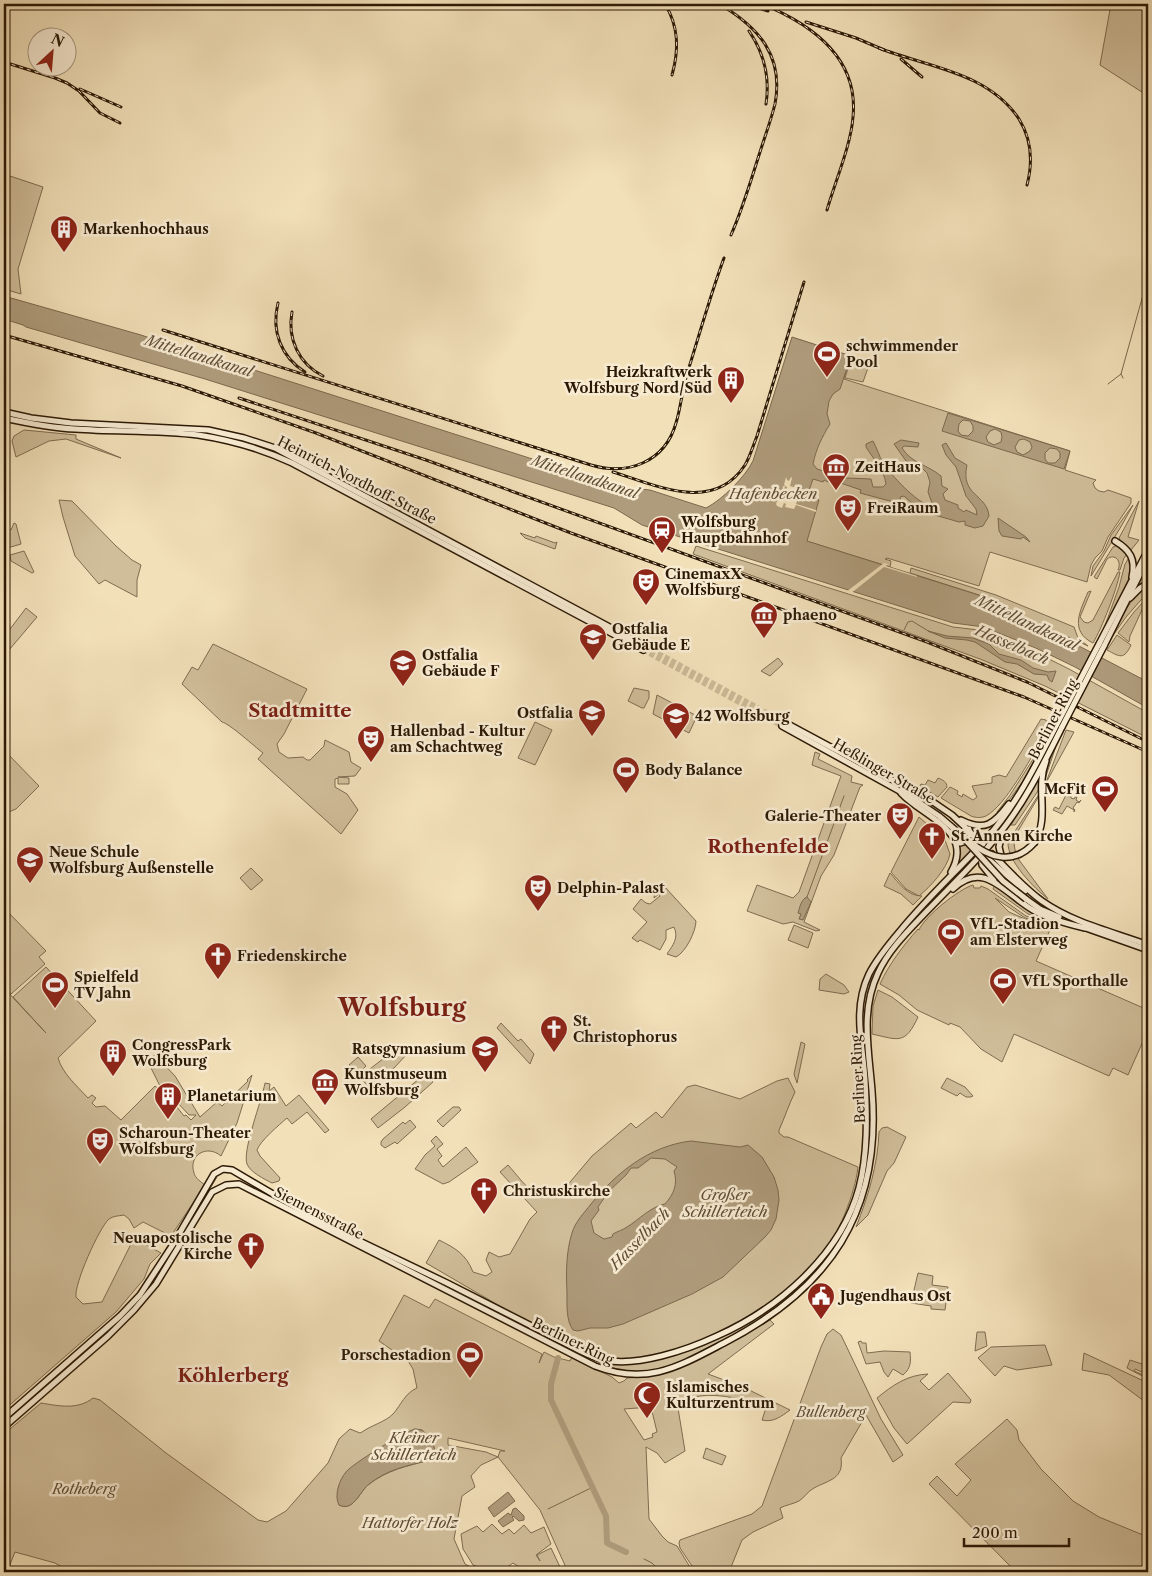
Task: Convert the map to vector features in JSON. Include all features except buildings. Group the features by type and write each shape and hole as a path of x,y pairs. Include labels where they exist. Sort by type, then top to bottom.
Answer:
{"main road":[{"name":"Heinrich-Nordhoff-Straße","path":"4,412 31,418 71,423 208,430 244,438 275,448 644,648 292,463 267,452 235,442 196,435 74,429 42,426 4,418"},
{"path":"1115,540 1128,550 1132,557 1134,570 1129,587"},
{"name":"Berliner Ring","path":"983,845 1027,782 1059,726 1148,550"},
{"name":"Berliner Ring","path":"1101,645 1126,602 1148,558"},
{"path":"1126,602 1148,583"},
{"name":"Heßlinger Straße","path":"1015,878 976,836 952,815 918,792 783,724 923,805 960,834 988,866 1016,892 1040,908 1085,928"},
{"name":"Berliner Ring","path":"418,1269 590,1355 617,1362 634,1361 672,1353 725,1333 752,1320 803,1279 835,1239 856,1197 861,1178 867,1112 858,1018 863,988 872,968 884,950 944,882 970,856 1005,826 1022,800 1053,744 1059,726"},
{"path":"960,834 985,853 993,856 1012,857 1025,852 1035,842 1041,829 1041,780 1053,744"},
{"path":"952,815 973,826 986,826 1000,816 1027,782"},
{"path":"897,789 906,799 943,826 956,842 958,858 944,882"},
{"path":"1005,826 999,841 999,854 1015,878 1040,900"},
{"path":"956,842 967,841 970,837 968,829"},
{"path":"920,919 930,904 980,854 983,845"},
{"path":"980,854 982,866 999,885"},
{"path":"970,856 980,854 1017,885 1077,920 1148,944"},
{"name":"Berliner Ring","path":"414,1275 595,1366 617,1374 628,1375 659,1372 690,1361 757,1324 782,1307 810,1283 834,1254 854,1219 866,1183 871,1154 873,1116 866,1030 871,989 886,958 980,854"},
{"path":"988,874 990,867 997,867"},
{"path":"940,898 960,882 973,876 987,878 1033,910 1148,950"},
{"name":"Siemensstraße","path":"4,1418 130,1306 154,1274 217,1171 226,1169 324,1224 418,1269"},
{"name":"Siemensstraße","path":"4,1427 134,1310 156,1284 212,1192 226,1185 239,1184 414,1275"}],"green space":[{"path":"1111,4 1148,4 1148,96 1100,65"},
{"path":"4,174 43,187 18,269 21,294 4,289"},
{"path":"794,338 850,356 844,379 1070,451 1065,470 1096,480 1093,483 1099,491 1104,492 1108,490 1131,498 1131,503 1108,537 1102,551 1091,565 1087,582 990,552 979,586 887,558 885,559 891,561 890,567 806,541 755,471"},
{"path":"852,356 867,361 866,364 869,365 863,382 845,378"},
{"path":"24,430 76,435 76,439 121,458 66,439 49,441 16,457 12,441 14,436"},
{"path":"59,500 72,501 116,546 141,565 137,580 137,597 105,580 99,584 75,556"},
{"path":"1139,501 1128,537 1139,540 1131,550 1119,538"},
{"path":"1133,505 1091,576 1093,566 1104,551 1111,535"},
{"path":"14,523 16,524 21,544 4,549 4,526 11,530"},
{"path":"520,533 557,542 555,549 525,538"},
{"path":"1118,545 1128,553 1120,570 1118,570 1119,564 1117,559 1110,557 1107,559 1097,579 1094,577 1113,547"},
{"path":"696,546 953,627 979,630 1037,653 1148,713 1148,738 1045,686 980,659 693,554"},
{"path":"24,551 34,572 32,573 11,561 10,555"},
{"path":"1130,556 1131,574 1103,631 1125,564"},
{"path":"911,568 996,595 1074,627 1078,638 1088,646 1066,636 1064,638 985,597 910,573"},
{"path":"1118,572 1120,572 1113,598 1093,643 1081,633 1079,627 1078,620 1082,606 1088,592 1091,591 1080,617 1084,622 1088,623 1093,620"},
{"path":"1148,586 1148,592 1126,617 1112,637 1131,602"},
{"path":"1146,601 1129,642 1118,633"},
{"path":"26,608 37,617 4,656 4,637"},
{"path":"1117,635 1131,645 1126,653 1121,656 1107,650"},
{"path":"213,644 307,689 277,744 279,752 288,758 303,757 310,760 324,746 325,740 349,752 351,762 361,768 355,776 338,777 349,778 349,784 338,784 338,778 335,779 335,787 347,794 358,810 341,834 258,759 263,753 222,722 182,684 192,667 198,670"},
{"path":"778,658 783,664 770,676 761,671"},
{"path":"634,688 649,691 649,698 644,708 628,701"},
{"path":"657,695 697,716 689,733 653,714"},
{"path":"1041,719 1047,722 1044,734 1017,781 993,811 984,817 978,818 971,816 941,798 950,787 958,791 957,794 962,797 963,794 973,800 977,797 972,786 992,783 992,777 999,775 1006,777"},
{"path":"535,722 552,730 535,765 518,758"},
{"path":"1066,730 1074,732 1045,784"},
{"path":"1046,739 1026,777 999,814 997,812"},
{"path":"1058,740 1044,782 1015,825 1011,825 1037,776 1045,777"},
{"path":"4,750 39,786 16,809 4,814"},
{"path":"815,752 820,754 818,759 852,776 851,782 863,785 860,787 834,855 821,876 804,922 820,930 816,931 793,922 783,924 747,911 757,885 793,898 799,892 841,776 812,765"},
{"path":"938,778 944,781 947,787 938,797 920,786 921,784 925,785 928,780 935,783"},
{"path":"1044,787 1018,831 1014,843 1019,860 1048,899 1022,874 1012,857 1008,842"},
{"path":"1071,794 1071,798 1077,797 1076,800 1079,802 1081,800 1079,803 1077,802 1073,808 1075,810 1074,812 1074,810 1067,806 1062,814 1053,810 1055,807 1059,809 1066,795 1070,797"},
{"path":"919,817 945,840 950,854 942,872 919,896 906,889 891,872"},
{"path":"971,836 975,839 976,846 957,866 958,843"},
{"path":"251,868 263,880 251,890 240,878"},
{"path":"890,873 900,885 912,894 922,896 913,905 901,894 884,886"},
{"path":"659,885 664,886 696,921 690,941 676,957 667,954 676,938 674,927 666,930 666,939 660,950 632,938 647,922 633,909 641,899 650,904 660,896 659,894 654,898 655,889"},
{"path":"973,885 974,888 980,888 981,886 988,889 1026,916 1048,921 1043,923 1025,918 995,898 1009,912 1050,930 1036,961 1148,1010 1148,1030 1128,1075 1113,1068 1109,1076 1014,1034 1002,1062 981,1049 960,1027 950,1023 949,1025 917,1010 899,995 880,984 897,955 922,924 951,897"},
{"path":"995,885 1023,906 1048,919 1028,914 993,889"},
{"path":"4,908 46,951 39,957 45,964 11,994 4,986"},
{"path":"794,925 813,933 808,948 788,940"},
{"path":"46,967 96,1021 58,1058 60,1064 79,1089 88,1098 92,1095 96,1098 92,1103 96,1107 105,1106 121,1120 155,1086 173,1102 184,1116 186,1115 191,1120 196,1115 189,1115 161,1088 147,1060 155,1055 175,1076 200,1117 217,1102 222,1106 252,1075 237,1123 221,1156 205,1151 196,1157 193,1167 195,1175 205,1185 171,1236 143,1222 134,1228 129,1219 124,1215 109,1219 99,1233 88,1256 76,1290 76,1297 83,1304 102,1302 134,1238 161,1253 150,1264 144,1279 116,1312 4,1410 4,988 46,1033 13,997"},
{"path":"826,974 844,985 849,992 844,994 819,990 820,979"},
{"path":"878,990 892,997 918,1017 905,1036 895,1039 872,1034 873,1006"},
{"path":"501,1023 518,1041 521,1039 534,1054 530,1064 497,1028"},
{"path":"801,1042 805,1044 797,1083 794,1074"},
{"path":"408,1053 394,1068 368,1086 349,1065 358,1057 366,1066 363,1069 366,1072 388,1055"},
{"path":"426,1073 433,1082 378,1128 371,1119"},
{"path":"788,1078 795,1092 779,1133 784,1137 788,1137 858,1167 856,1178 845,1214 833,1238 820,1257 787,1291 740,1322 677,1349 655,1355 616,1359 590,1353 510,1312 426,1263 439,1240 459,1252 473,1272 486,1276 492,1272 486,1260 489,1252 499,1257 510,1254 530,1219 537,1212 500,1172 508,1165 535,1192 541,1194 560,1194 592,1156 631,1123 636,1128 656,1112 662,1118 687,1087 695,1085 740,1099 777,1081"},
{"path":"947,1078 965,1087 973,1096 966,1097 960,1093 957,1096 941,1088"},
{"path":"265,1083 270,1084 269,1091 274,1087 286,1106 299,1095 329,1130 325,1133 307,1112 292,1124 287,1118 275,1129 257,1150 280,1178 279,1181 272,1183 251,1170 247,1164 246,1157"},
{"path":"453,1107 459,1107 461,1110 443,1127 437,1121"},
{"path":"410,1120 416,1127 397,1144 395,1142 385,1148 381,1145 383,1139 403,1122 405,1124"},
{"path":"887,1127 906,1137 894,1163 887,1171 868,1215 856,1227 872,1180 879,1132 882,1128"},
{"path":"436,1136 443,1144 437,1149 442,1156 438,1160 443,1167 466,1147 478,1162 443,1184 415,1169 425,1155 435,1146 431,1141"},
{"path":"216,1176 154,1283 143,1297 95,1343 131,1307 152,1282"},
{"path":"918,1273 933,1276 932,1285 948,1287 945,1310 931,1309 931,1306 911,1303"},
{"path":"444,1286 547,1337 548,1340"},
{"path":"798,1286 800,1289 748,1327 708,1350 667,1367 636,1374 622,1373 594,1364 558,1345 605,1362 679,1353 710,1342 753,1321"},
{"path":"404,1295 429,1308 435,1299 542,1354 539,1363 544,1352 570,1361 572,1357 612,1377 619,1383 627,1378 666,1372 702,1358 770,1320 774,1324 708,1374 743,1387 790,1410 784,1415 766,1421 762,1420 766,1408 751,1402 716,1395 694,1397 677,1402 685,1451 665,1463 657,1453 646,1447 649,1519 668,1542 677,1546 693,1572 568,1572 540,1510 498,1457 481,1465 471,1476 475,1487 462,1496 454,1539 465,1564 480,1572 70,1572 55,1563 15,1552 7,1572 4,1572 4,1434 41,1403 75,1406 93,1398 100,1400 166,1453 258,1520 267,1522 286,1511 328,1463 339,1439 350,1429 360,1433 386,1419 393,1414 409,1393 417,1388 413,1369 408,1361 379,1341","holes":["651,1407 657,1432 652,1434 653,1437 644,1440 624,1409","415,1429 422,1430 433,1444 433,1456 430,1460 398,1469 382,1476 368,1485 349,1506 339,1505 347,1471 397,1438","448,1438 505,1451 500,1451 498,1457 486,1452 448,1445"]},
{"name":"Bullenberg","path":"833,1329 841,1335 881,1419 903,1455 893,1462 866,1415 841,1458 838,1475 812,1489 799,1501 780,1508 783,1518 753,1532 742,1540 729,1572 694,1572 694,1569 680,1548 680,1540 752,1514 762,1506 821,1347 827,1334"},
{"path":"977,1332 985,1332 987,1346 975,1351"},
{"path":"858,1342 866,1343 867,1353 884,1351 910,1352 908,1370 903,1375 893,1369 888,1377 880,1362 866,1364"},
{"path":"1045,1345 1052,1365 1017,1370 1004,1366 995,1376 978,1358 991,1347"},
{"path":"1084,1353 1148,1383 1148,1404 1109,1375 1082,1370"},
{"path":"1130,1360 1145,1365 1142,1372 1135,1369 1134,1371 1148,1377 1148,1379 1127,1368"},
{"path":"948,1373 971,1400 970,1403 953,1402 907,1444 894,1428 877,1398 913,1376 928,1374 920,1381 929,1390"},
{"path":"1007,1419 1017,1430 1019,1440 1041,1469 1073,1501 1099,1517 1148,1537 1148,1572 1016,1572 929,1484 937,1476 957,1496 971,1480 955,1464"},
{"path":"706,1448 726,1456 722,1465 703,1458"},
{"path":"492,1524 502,1534 509,1529 514,1534 524,1525 531,1533 544,1527 551,1544 536,1555 540,1561 537,1555 551,1548 560,1567 551,1572 527,1572 513,1563 503,1570 490,1572 473,1565 463,1549 461,1534 477,1526 483,1532"},
{"path":"562,1568 564,1572 551,1572"}],"water":[{"path":"4,296 251,369 620,487 650,490 706,508 719,500 732,488 745,474 753,461 792,337 851,356 840,389 833,394 829,401 827,414 830,424 814,459 813,464 817,469 847,478 871,479 873,487 883,487 886,484 883,474 866,447 866,444 873,441 883,463 904,488 930,506 932,503 928,492 930,482 927,473 921,467 906,461 894,444 901,440 919,443 918,447 904,446 902,448 915,461 941,476 942,486 948,489 943,494 945,500 958,505 958,508 964,512 966,510 977,515 976,509 966,496 956,467 946,455 942,445 946,443 955,458 967,465 967,483 970,489 984,503 989,516 983,526 975,528 965,525 965,521 959,522 914,509 914,505 904,496 900,497 901,504 860,493 861,490 829,479 828,482 824,480 823,482 813,479 807,496 819,500 807,541 985,597 1148,682 1148,708 1075,667 1038,649 984,627 953,623 642,525 614,508 205,379 26,327 4,319"},
{"path":"948,413 1070,451 1064,469 942,431","holes":["963,420 970,421 973,431 968,436 961,435 958,431 959,424","995,429 1001,432 1001,442 994,445 988,442 986,437 990,431","1024,439 1030,442 1032,447 1030,451 1023,455 1017,452 1015,447 1019,440","1050,448 1057,449 1060,453 1060,458 1055,463 1048,463 1045,459 1045,453"]},
{"path":"998,518 1026,537 1030,542 1023,537 1021,539 1002,536 999,531"},
{"path":"928,631 947,636 973,638 989,644 999,654 1021,660 1033,668 1048,672 1056,671 1052,682 1047,675 1034,674 1017,664 1005,662 975,642 945,638"},
{"path":"807,897 811,902 803,920 799,919 801,914 798,913 800,905"},
{"name":"Großer Schillerteich","path":"691,1141 740,1147 748,1145 762,1157 774,1177 778,1190 779,1200 776,1219 771,1230 723,1277 692,1294 623,1324 608,1328 573,1330 567,1312 567,1270 569,1248 575,1225 601,1193 623,1172 647,1155 676,1144","holes":["651,1158 665,1159 677,1167 674,1171 676,1180 674,1189 665,1204 650,1210 613,1234 612,1237 604,1239 594,1233 591,1221 599,1210 598,1207 609,1191 631,1168 638,1168"]},
{"name":"Kleiner Schillerteich","path":"415,1429 422,1430 433,1444 434,1452 430,1460 382,1475 368,1485 352,1504 348,1506 339,1505 337,1497 338,1488 341,1479 350,1468 400,1436"},
{"path":"508,1492 515,1501 494,1517 488,1508"},
{"path":"516,1508 524,1516 524,1520 519,1521 513,1516 514,1520 503,1527 498,1521 508,1513 511,1515 513,1509"}],"pier":[{"path":"786,477 789,481 792,478 790,486 801,489 796,504 816,510 816,512 796,505 794,509 785,507 786,504 784,503 782,508 777,506 776,504 780,498 783,486 785,486 784,490 786,491 787,487 784,485"},
{"path":"884,563 888,564 886,566 917,577 884,567 850,594 846,592"}],"waterway":[{"name":"Hasselbach","path":"1148,149 1148,183"},
{"name":"Hasselbach","path":"1123,378 1121,374 1148,277"},
{"path":"1108,384 1121,374"},
{"name":"Hasselbach","path":"904,630 908,622 912,621 930,632"},
{"name":"Hasselbach","path":"807,897 844,796"},
{"name":"Hasselbach","path":"558,1358 551,1384 551,1400 606,1516 607,1543 626,1552"},
{"path":"548,1509 593,1487"},
{"name":"Hasselbach","path":"644,1559 652,1563 661,1572"}],"tunnel":[{"path":"645,646 784,722"},
{"path":"643,650 782,726"}],"railway":[{"path":"665,4 673,21 677,48 672,75"},
{"path":"746,4 768,11"},
{"path":"762,4 798,22 814,33 840,61 848,77 853,96 852,128 827,210"},
{"path":"721,5 747,23 766,45 776,72 777,87 772,116 747,194 731,235"},
{"path":"806,22 856,38 884,50"},
{"path":"749,31 759,48 765,66 766,104"},
{"path":"879,48 936,66 974,81 1006,103 1019,119 1027,135 1031,160 1027,185"},
{"path":"901,59 922,77"},
{"path":"4,62 67,83 79,91 100,113 120,123"},
{"path":"80,89 121,107"},
{"path":"163,330 591,465 618,469 643,463 663,448 671,436 678,417 687,374 724,258"},
{"path":"613,472 683,492 701,492 717,489 732,480 745,465 757,436 804,282"},
{"path":"278,303 276,323 280,342 290,359 305,372"},
{"path":"292,312 291,332 297,350 307,365 323,376"},
{"path":"4,335 182,386 316,433 571,533 1024,697 1148,752"},
{"path":"239,398 426,460 927,642 1027,682 1148,742"}],"place":[{"name":"Markenhochhaus","path":"64,253"},
{"name":"schwimmender Pool","path":"827,378"},
{"name":"Heizkraftwerk Wolfsburg Nord/Süd","path":"731,404"},
{"name":"ZeitHaus","path":"836,491"},
{"name":"FreiRaum","path":"848,532"},
{"name":"Wolfsburg Hauptbahnhof","path":"662,554"},
{"name":"CinemaxX Wolfsburg","path":"646,606"},
{"name":"phaeno","path":"764,639"},
{"name":"Ostfalia Gebäude E","path":"593,661"},
{"name":"Ostfalia Gebäude F","path":"403,687"},
{"name":"Ostfalia","path":"592,737"},
{"name":"42 Wolfsburg","path":"676,740"},
{"name":"Hallenbad - Kultur am Schachtweg","path":"371,763"},
{"name":"Body Balance","path":"626,794"},
{"name":"McFit","path":"1105,813"},
{"name":"Galerie-Theater","path":"900,840"},
{"name":"St. Annen Kirche","path":"932,860"},
{"name":"Neue Schule Wolfsburg Außenstelle","path":"30,884"},
{"name":"Delphin-Palast","path":"538,912"},
{"name":"VfL-Stadion am Elsterweg","path":"951,956"},
{"name":"Friedenskirche","path":"218,980"},
{"name":"VfL Sporthalle","path":"1003,1005"},
{"name":"Spielfeld TV Jahn","path":"55,1009"},
{"name":"St. Christophorus","path":"554,1053"},
{"name":"Ratsgymnasium","path":"485,1073"},
{"name":"CongressPark Wolfsburg","path":"113,1077"},
{"name":"Kunstmuseum Wolfsburg","path":"325,1106"},
{"name":"Planetarium","path":"168,1120"},
{"name":"Scharoun-Theater Wolfsburg","path":"100,1165"},
{"name":"Christuskirche","path":"484,1215"},
{"name":"Neuapostolische Kirche","path":"251,1270"},
{"name":"Jugendhaus Ost","path":"821,1320"},
{"name":"Porschestadion","path":"470,1379"},
{"name":"Islamisches Kulturzentrum","path":"647,1419"}],"district":[{"name":"Stadtmitte","path":"300,710"},
{"name":"Rothenfelde","path":"768,846"},
{"name":"Wolfsburg","path":"402,1008"},
{"name":"Köhlerberg","path":"233,1375"}],"water label":[{"name":"Mittellandkanal","path":"199,356"},
{"name":"Mittellandkanal","path":"585,477"},
{"name":"Hafenbecken","path":"773,494"},
{"name":"Mittellandkanal","path":"1027,623"}],"park label":[{"name":"Rotheberg","path":"84,1489"},
{"name":"Hattorfer Holz","path":"410,1523"}]}
